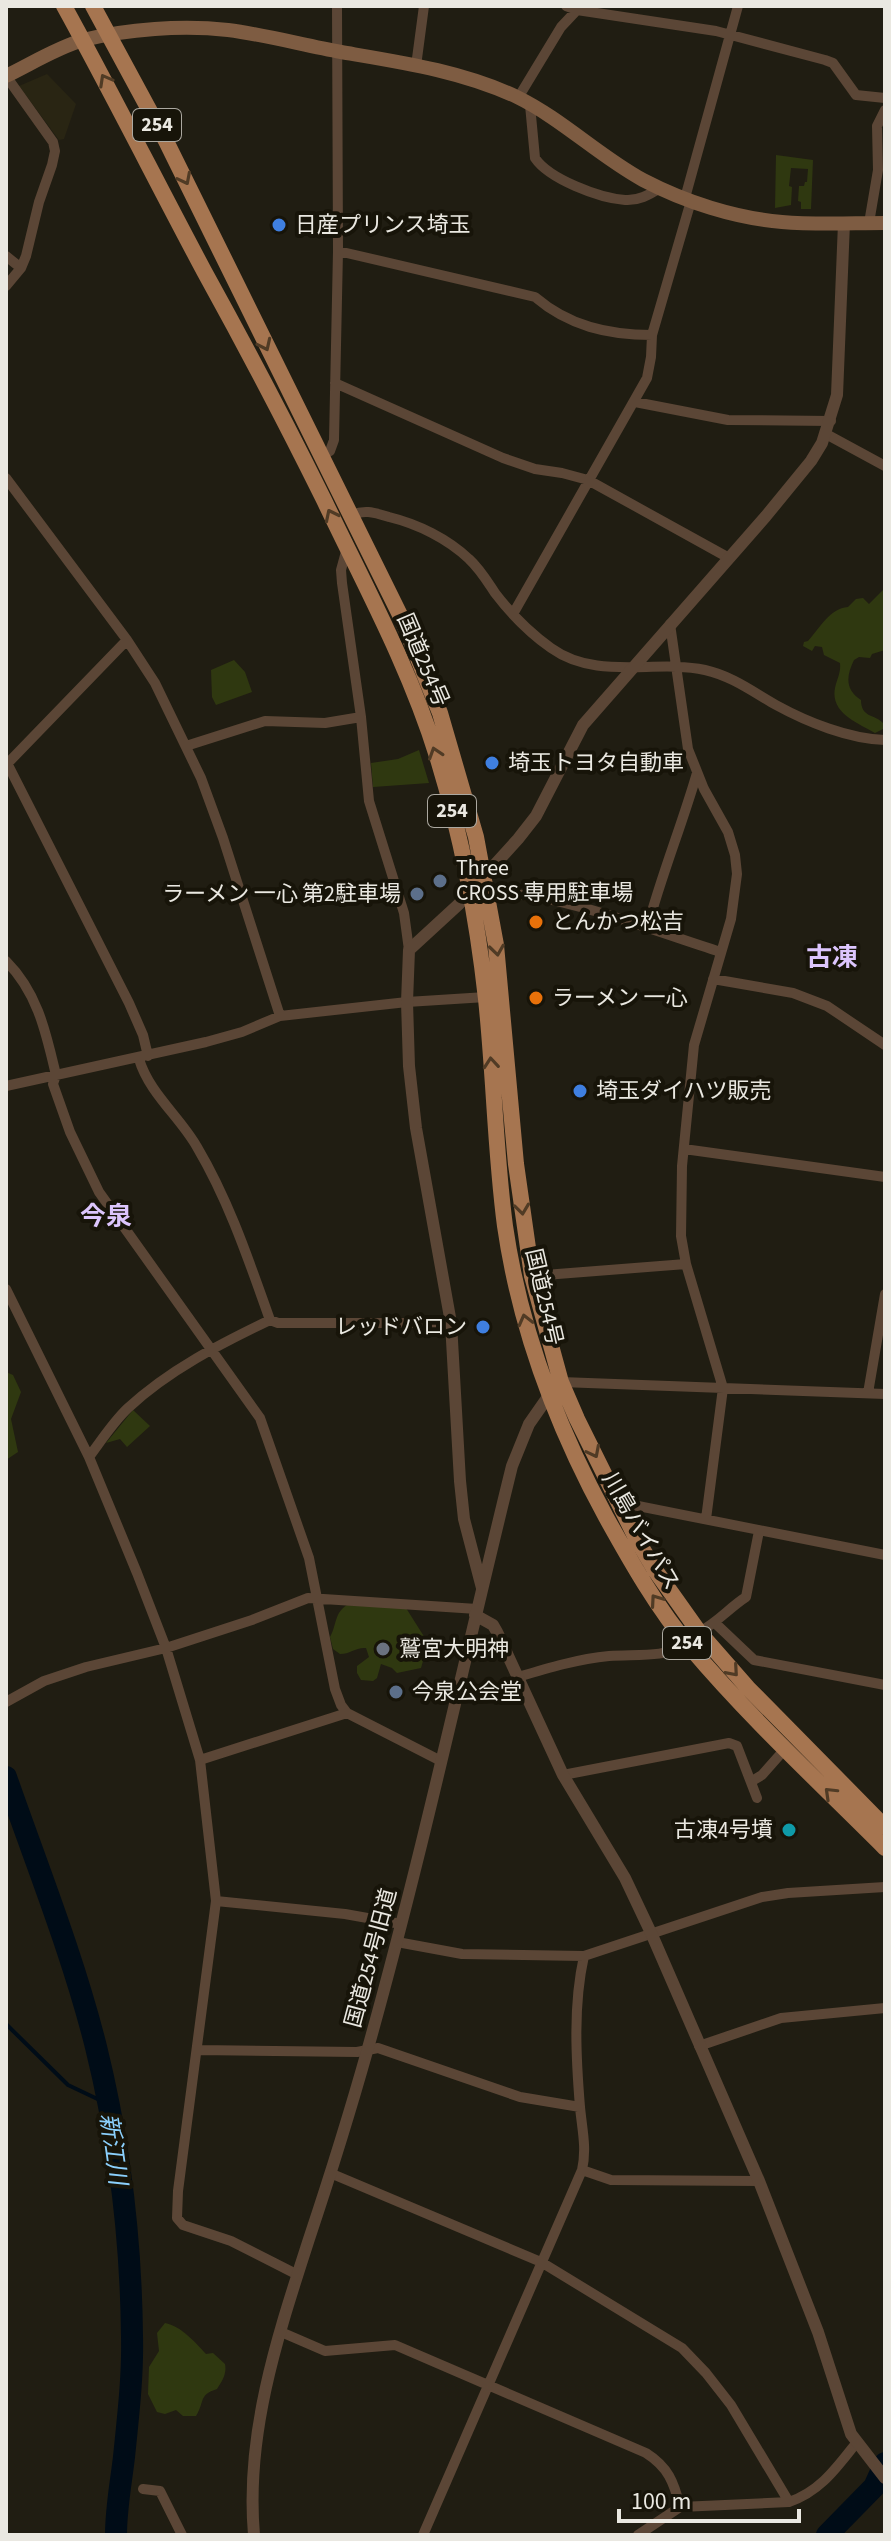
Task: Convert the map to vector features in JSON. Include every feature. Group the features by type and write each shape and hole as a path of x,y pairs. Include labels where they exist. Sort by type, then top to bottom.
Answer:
{"highway":[{"name":"国道254号","path":"64,6 245,343 385,624 421,710 479,892 500,978 516,1164 532,1276 561,1382"},
{"name":"国道254号","path":"93,6 191,191 402,619 428,679 453,751 484,875 479,892 505,1224 528,1333 547,1395"},
{"name":"川島バイパス","path":"561,1382 618,1502 694,1638 748,1688 885,1827"},
{"name":"川島バイパス","path":"547,1395 585,1479 642,1580 785,1749 885,1848"}],"main road":[{"path":"6,76 83,40 166,30 225,30 465,77 524,101 630,172 660,188 727,212 782,222 885,223"}],"street":[{"path":"320,457 330,451 334,440 338,251 337,6"},
{"path":"416,66 424,6"},
{"path":"513,614 647,378 652,335 738,6"},
{"path":"660,188 641,199 624,200 581,187 553,174 535,158 524,101 572,8 730,34 825,60 833,63 856,95 885,98"},
{"path":"6,76 53,142 55,151 21,268 6,286"},
{"path":"869,223 878,170 877,126 885,110"},
{"path":"484,875 536,816 578,731 796,481 826,434 840,372 844,223"},
{"path":"338,251 535,297 556,315 616,335 652,335"},
{"path":"6,256 21,268"},
{"path":"335,383 503,458 535,469 588,480 729,558"},
{"path":"635,402 728,420 831,421"},
{"path":"826,434 885,466"},
{"path":"6,478 127,640 155,683 186,746 223,838 280,1016"},
{"path":"349,516 366,510 396,518 448,543 476,567 513,614 551,648 566,657 631,669 703,669 727,676 799,716 828,727 885,740"},
{"path":"347,548 341,570 342,583 369,801 404,913 409,950 409,1066 416,1128 451,1323 464,1519 482,1588"},
{"path":"670,624 688,749 728,832 735,855 735,893 694,1045 681,1212 686,1264 723,1388 706,1519"},
{"path":"127,640 6,763 129,1003 143,1035 141,1069 199,1149 244,1247 270,1320"},
{"path":"186,746 265,721 325,723 361,717"},
{"path":"647,929 662,872 683,824 697,773"},
{"path":"409,950 479,892 505,892 584,908 721,952"},
{"path":"6,961 26,984 41,1015 56,1075 53,1084 70,1132 99,1192 254,1406 267,1434 304,1541 341,1705 347,1713 441,1761"},
{"path":"713,979 793,993 827,1006 885,1045"},
{"path":"6,1086 143,1058 242,1032 280,1016 486,997"},
{"path":"684,1149 885,1177"},
{"path":"532,1276 686,1264"},
{"path":"6,1289 89,1457 166,1648 200,1760 216,1901 177,2218 183,2225 231,2241 298,2275"},
{"path":"868,1393 885,1294"},
{"path":"89,1457 129,1407 211,1348 270,1320 278,1323 451,1323"},
{"path":"561,1382 885,1394"},
{"name":"国道254号旧道","path":"254,2535 252,2470 256,2434 281,2332 368,2049 397,1942 515,1455 547,1395 561,1382"},
{"path":"618,1502 885,1555"},
{"path":"518,1677 560,1664 608,1656 660,1655 694,1638 746,1597 759,1531"},
{"path":"6,1702 44,1681 86,1667 166,1648 316,1598 476,1612 493,1625 563,1775 625,1878 652,1935 759,2181 818,2332 851,2434 885,2478"},
{"path":"715,1623 754,1660 885,1685"},
{"path":"200,1760 347,1713"},
{"path":"563,1775 729,1743 737,1746 757,1798"},
{"path":"752,1781 762,1775 785,1749"},
{"path":"397,1942 462,1954 584,1956 762,1897 885,1887"},
{"path":"216,1901 345,1914 401,1924"},
{"path":"423,2535 582,2170 585,2155 580,2107 577,1991 584,1956"},
{"path":"699,2046 781,2018 885,2008"},
{"path":"198,2050 357,2052 378,2048 520,2097 580,2107"},
{"path":"582,2170 611,2180 759,2181"},
{"path":"330,2173 541,2262 682,2348 731,2405 789,2502"},
{"path":"281,2332 325,2351 395,2345 489,2384 659,2461 675,2483 680,2507"},
{"path":"638,2535 680,2507 789,2502 806,2497 822,2485 857,2442"},
{"path":"143,2489 160,2491 182,2535"}],"shaded area":[{"path":"47,74 76,104 64,139 59,140 19,86"}],"green space":[{"path":"776,155 813,160 811,209 801,209 801,202 798,201 799,186 807,182 808,169 791,168 791,205 775,208"},
{"path":"885,588 885,650 872,654 870,658 854,660 848,677 852,692 861,700 863,710 883,723 883,729 875,733 847,716 837,704 835,688 840,663 824,655 822,647 815,646 812,651 803,646 836,611 848,607 856,599 863,598 869,604"},
{"path":"234,660 245,672 252,692 216,705 212,697 211,670"},
{"path":"419,750 429,783 373,787 371,763 398,759"},
{"path":"6,1372 13,1375 21,1392 11,1419 18,1452 6,1460"},
{"path":"133,1410 150,1426 127,1447 120,1439 106,1443"},
{"path":"347,1605 406,1608 425,1638 427,1647 421,1668 397,1673 381,1664 377,1678 373,1681 361,1680 357,1666 369,1657 366,1648 340,1654 333,1649 330,1637 338,1615"},
{"path":"165,2323 182,2331 206,2354 213,2353 225,2364 221,2383 204,2396 196,2416 183,2416 176,2410 165,2414 157,2412 148,2394 149,2367 159,2351 157,2333"}],"waterway":[{"name":"新江川","path":"6,1777 87,2013 117,2154 129,2263 132,2351 116,2535"},
{"path":"6,2024 68,2085 108,2104"},
{"name":"新江川","path":"827,2535 874,2487 885,2463"}],"place":[{"name":"日産プリンス埼玉","path":"279,225"},
{"name":"埼玉トヨタ自動車","path":"492,763"},
{"name":"Three CROSS 専用駐車場","path":"440,881"},
{"name":"ラーメン 一心 第2駐車場","path":"417,894"},
{"name":"とんかつ松吉","path":"536,922"},
{"name":"ラーメン 一心","path":"536,998"},
{"name":"埼玉ダイハツ販売","path":"580,1091"},
{"name":"レッドバロン","path":"483,1327"},
{"name":"鷲宮大明神","path":"383,1649"},
{"name":"今泉公会堂","path":"396,1692"},
{"name":"古凍4号墳","path":"789,1830"}],"district":[{"name":"古凍","path":"832,957"},
{"name":"今泉","path":"106,1216"}]}
